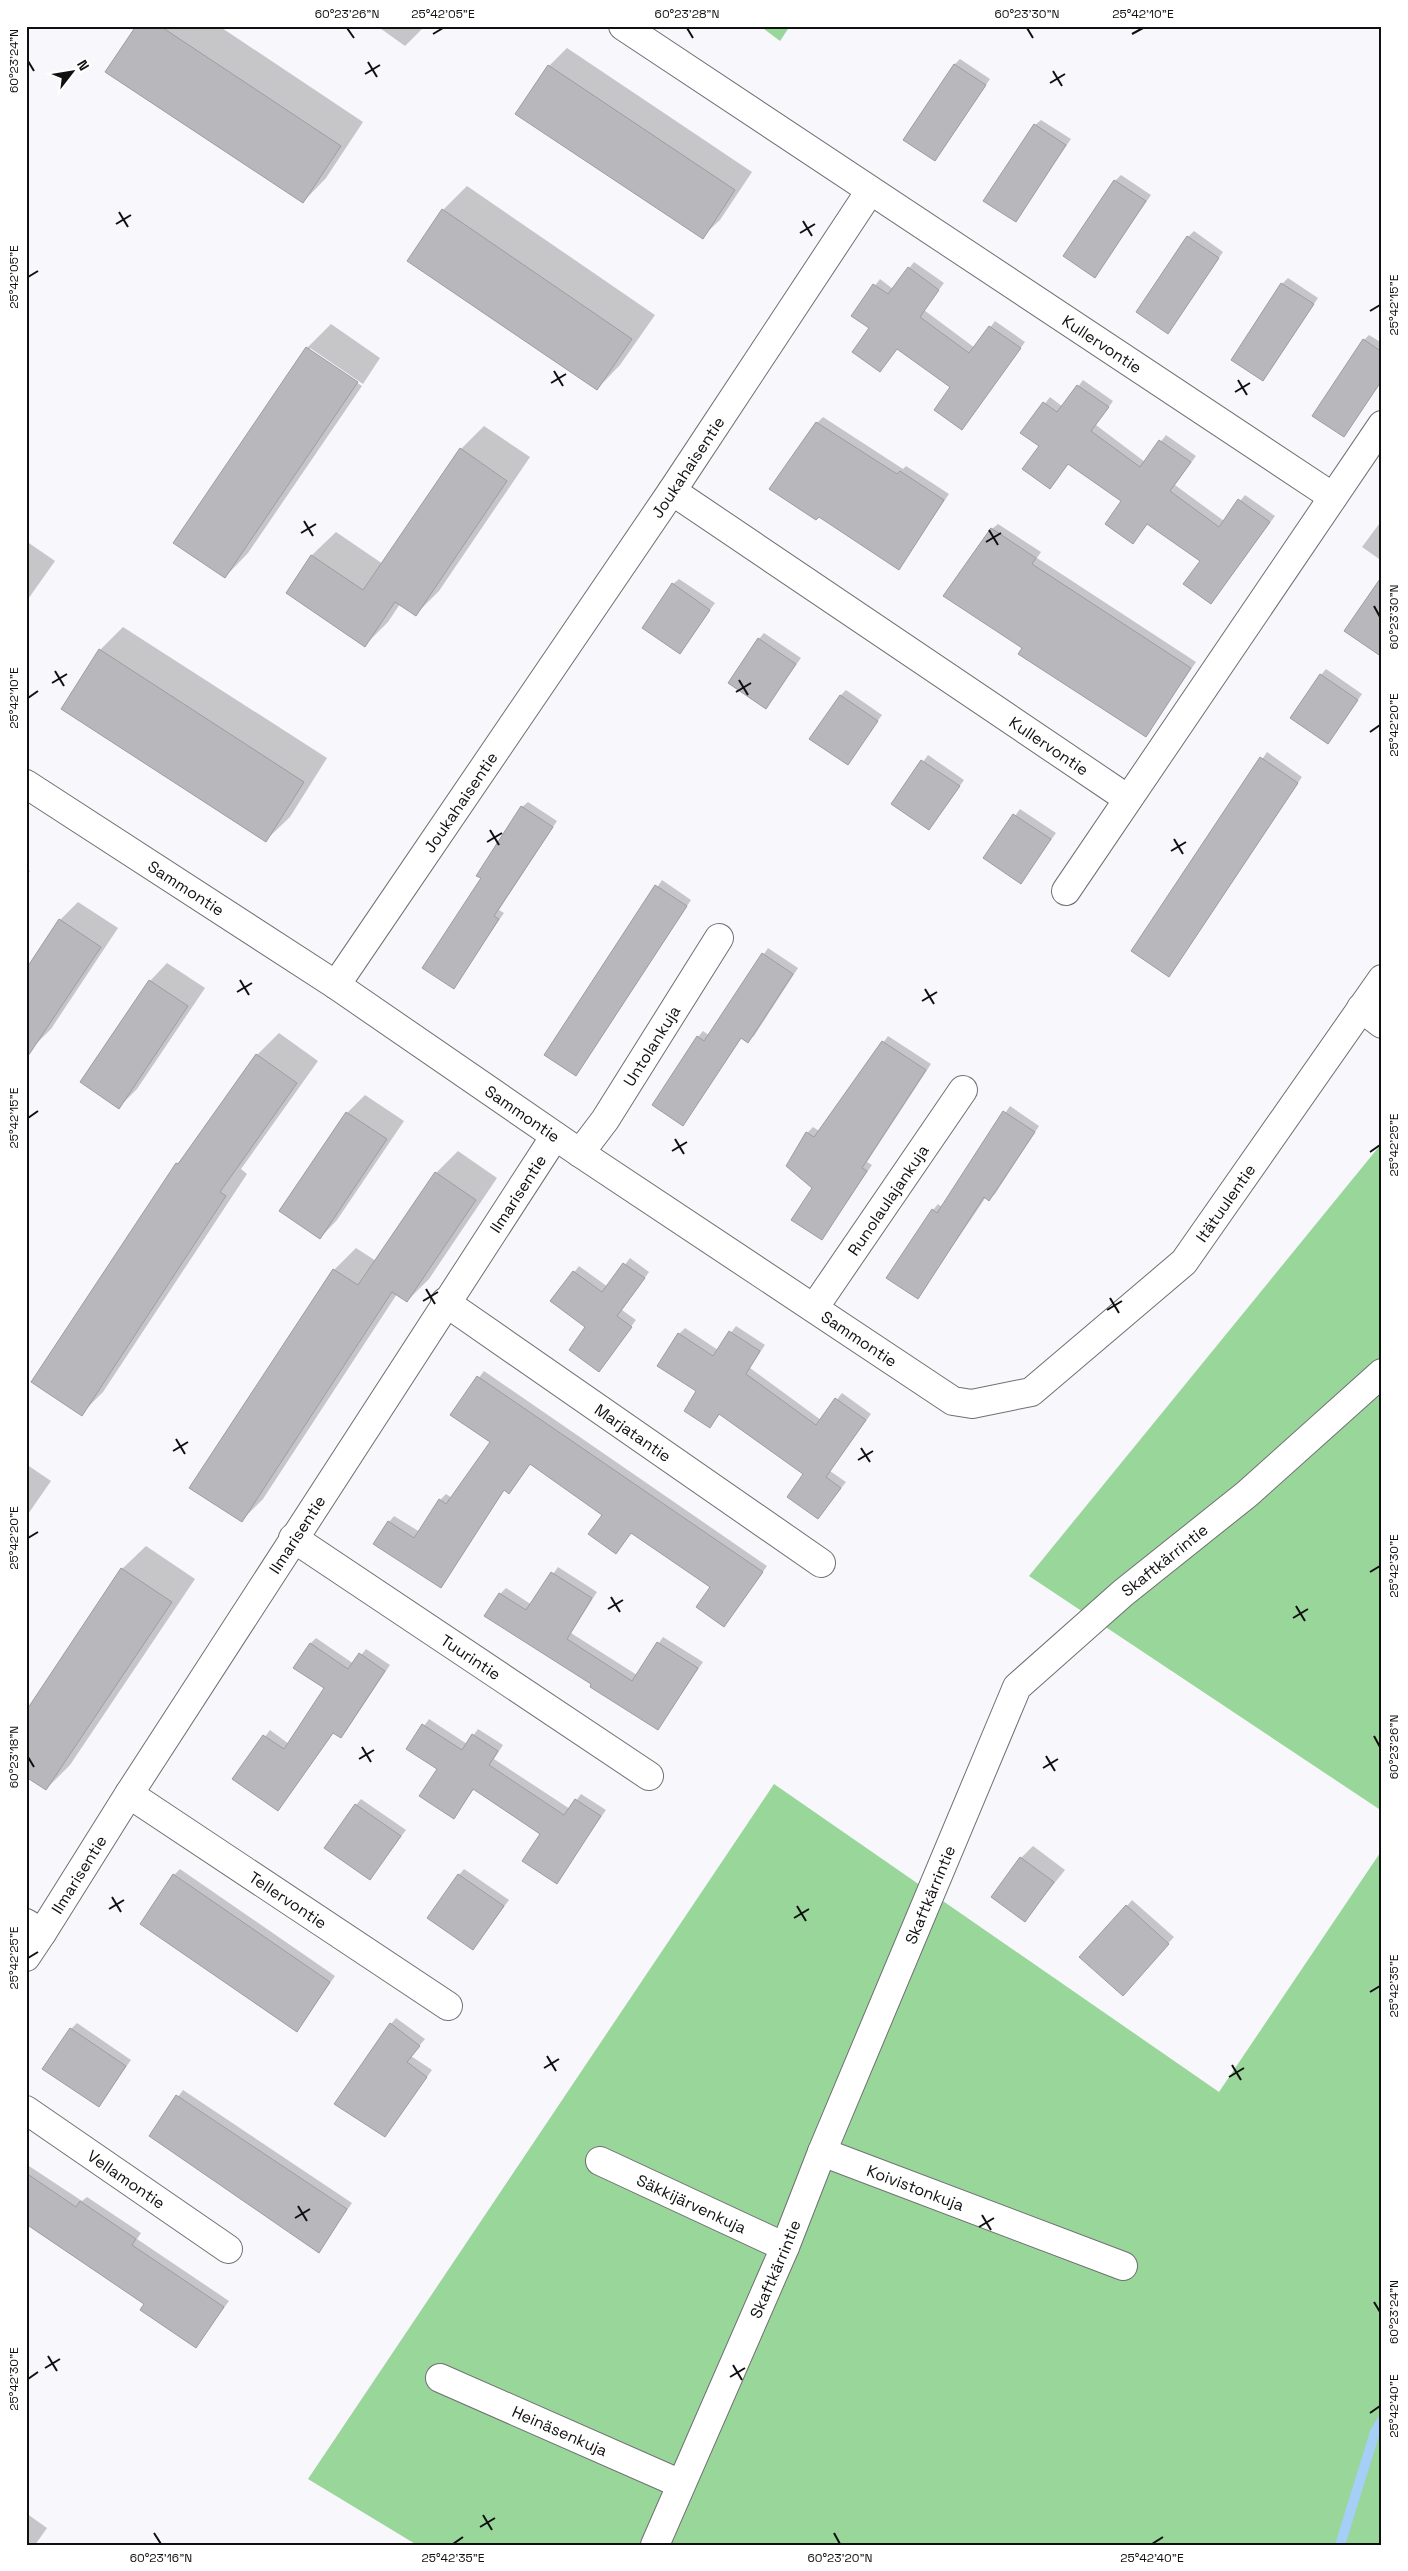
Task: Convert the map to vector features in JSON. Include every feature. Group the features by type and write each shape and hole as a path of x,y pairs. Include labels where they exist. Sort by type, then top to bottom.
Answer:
{"street":[{"path":"623,26 870,191"},
{"name":"Joukahaisentie","path":"336,985 672,491 870,191"},
{"name":"Kullervontie","path":"870,191 1333,497"},
{"path":"1066,891 1382,425"},
{"name":"Kullervontie","path":"672,491 1128,799"},
{"name":"Sammontie","path":"26,784 336,985 580,1153 953,1401 972,1404 1030,1392"},
{"name":"Untolankuja","path":"580,1153 605,1120 719,938"},
{"name":"Itätuulentie","path":"1030,1392 1184,1262 1371,1016 1382,979"},
{"name":"Runolaulajankuja","path":"814,1308 963,1090"},
{"name":"Ilmarisentie","path":"26,1957 34,1928 129,1794 445,1302 555,1136"},
{"name":"Marjatantie","path":"445,1302 821,1563"},
{"name":"Skaftkärrintie","path":"655,2545 784,2246 1017,1687 1123,1593 1247,1494 1382,1373"},
{"name":"Tuurintie","path":"293,1538 649,1776"},
{"name":"Tellervontie","path":"129,1794 448,2006"},
{"name":"Vellamontie","path":"26,2110 228,2249"},
{"name":"Koivistonkuja","path":"822,2152 1123,2266"},
{"name":"Säkkijärvenkuja","path":"600,2161 784,2246"},
{"name":"Heinäsenkuja","path":"440,2378 681,2484"}],"green space":[{"path":"760,26 790,26 780,41"},
{"path":"1382,1143 1382,1811 1029,1576"},
{"path":"774,1784 1219,2092 1382,1850 1382,2545 417,2545 308,2479"}],"building":[{"path":"136,26 160,26 341,146 303,203 105,72"},
{"path":"954,64 986,85 935,161 903,140"},
{"path":"548,65 735,190 703,239 515,114"},
{"path":"1034,124 1066,145 1016,222 983,201"},
{"path":"1114,180 1146,201 1095,278 1063,256"},
{"path":"442,209 632,339 597,390 407,261"},
{"path":"1187,236 1219,258 1168,334 1136,312"},
{"path":"908,267 939,290 920,317 969,353 989,326 1021,348 962,430 934,410 950,387 897,349 880,372 852,352 869,328 851,316 873,284 888,294"},
{"path":"1281,283 1314,304 1263,381 1231,360"},
{"path":"1363,339 1382,352 1382,380 1344,437 1312,416"},
{"path":"306,347 358,382 225,578 173,543"},
{"path":"1077,385 1109,407 1091,431 1140,467 1159,440 1191,462 1170,491 1219,527 1238,499 1270,522 1211,604 1183,584 1200,561 1147,524 1133,544 1105,524 1121,501 1068,464 1050,489 1022,469 1039,446 1020,433 1043,402 1057,412"},
{"path":"816,422 897,474 900,471 944,500 899,570 819,517 816,520 769,489"},
{"path":"460,448 507,481 416,616 395,602 365,647 286,593 311,555 363,590"},
{"path":"991,528 1036,558 1032,564 1191,668 1146,737 1018,654 1022,648 943,596"},
{"path":"1382,576 1382,657 1344,631"},
{"path":"672,583 710,610 680,654 642,628"},
{"path":"758,638 796,664 766,709 728,683"},
{"path":"99,649 304,782 266,842 61,709"},
{"path":"1320,674 1358,700 1328,744 1290,718"},
{"path":"840,695 878,721 848,765 809,739"},
{"path":"1260,757 1298,783 1169,977 1131,951"},
{"path":"921,760 960,786 929,830 891,804"},
{"path":"521,806 553,827 494,916 499,919 454,989 422,968 481,878 476,876"},
{"path":"1013,814 1051,839 1021,884 983,858"},
{"path":"655,885 687,906 576,1076 544,1055"},
{"path":"59,919 101,947 26,1059 26,969"},
{"path":"762,953 793,974 748,1043 741,1038 683,1126 652,1105 697,1036 704,1041"},
{"path":"149,980 188,1006 119,1109 80,1082"},
{"path":"882,1041 926,1070 862,1168 867,1171 822,1240 791,1220 812,1188 786,1166 806,1132 814,1137"},
{"path":"256,1054 297,1083 220,1192 226,1196 82,1416 31,1382 176,1163 178,1164"},
{"path":"1003,1111 1035,1132 989,1201 984,1197 918,1299 886,1278 932,1209 937,1213"},
{"path":"346,1112 387,1139 320,1239 279,1211"},
{"path":"435,1172 476,1200 407,1302 392,1292 242,1522 189,1488 333,1269 358,1285"},
{"path":"623,1263 645,1278 617,1316 632,1327 599,1372 569,1350 585,1327 550,1301 573,1271 602,1292"},
{"path":"729,1331 760,1351 746,1374 816,1425 835,1398 866,1420 826,1477 841,1488 818,1519 787,1497 803,1474 719,1414 710,1428 684,1411 696,1391 657,1366 678,1333 713,1356"},
{"path":"477,1376 763,1572 724,1627 696,1607 710,1587 631,1533 616,1554 588,1534 602,1515 530,1464 509,1494 504,1490 441,1588 373,1544 388,1521 414,1538 439,1499 446,1504 490,1442 450,1415"},
{"path":"121,1568 172,1602 46,1790 26,1777 26,1711"},
{"path":"551,1572 592,1598 567,1639 632,1681 657,1642 698,1668 658,1730 590,1687 591,1684 484,1616 499,1593 526,1610"},
{"path":"310,1643 348,1669 359,1653 385,1671 341,1738 333,1733 278,1811 232,1779 263,1735 284,1749 324,1688 293,1668"},
{"path":"422,1724 462,1750 472,1734 498,1751 489,1765 564,1815 575,1799 601,1816 557,1884 522,1861 540,1834 473,1789 454,1819 419,1796 437,1769 406,1749"},
{"path":"355,1804 401,1836 370,1880 324,1848"},
{"path":"1020,1857 1054,1882 1025,1922 991,1897"},
{"path":"173,1874 330,1982 297,2032 140,1924"},
{"path":"458,1874 504,1906 473,1950 427,1918"},
{"path":"1126,1905 1169,1944 1123,1996 1079,1957"},
{"path":"390,2023 420,2046 407,2062 427,2077 385,2137 334,2104"},
{"path":"70,2028 126,2066 99,2107 42,2069"},
{"path":"176,2095 347,2209 319,2253 149,2136"},
{"path":"26,2173 76,2207 80,2201 136,2239 132,2245 224,2307 196,2348 140,2310 144,2304 26,2224"}],"waterway":[{"path":"1340,2545 1375,2432 1382,2420"}]}
